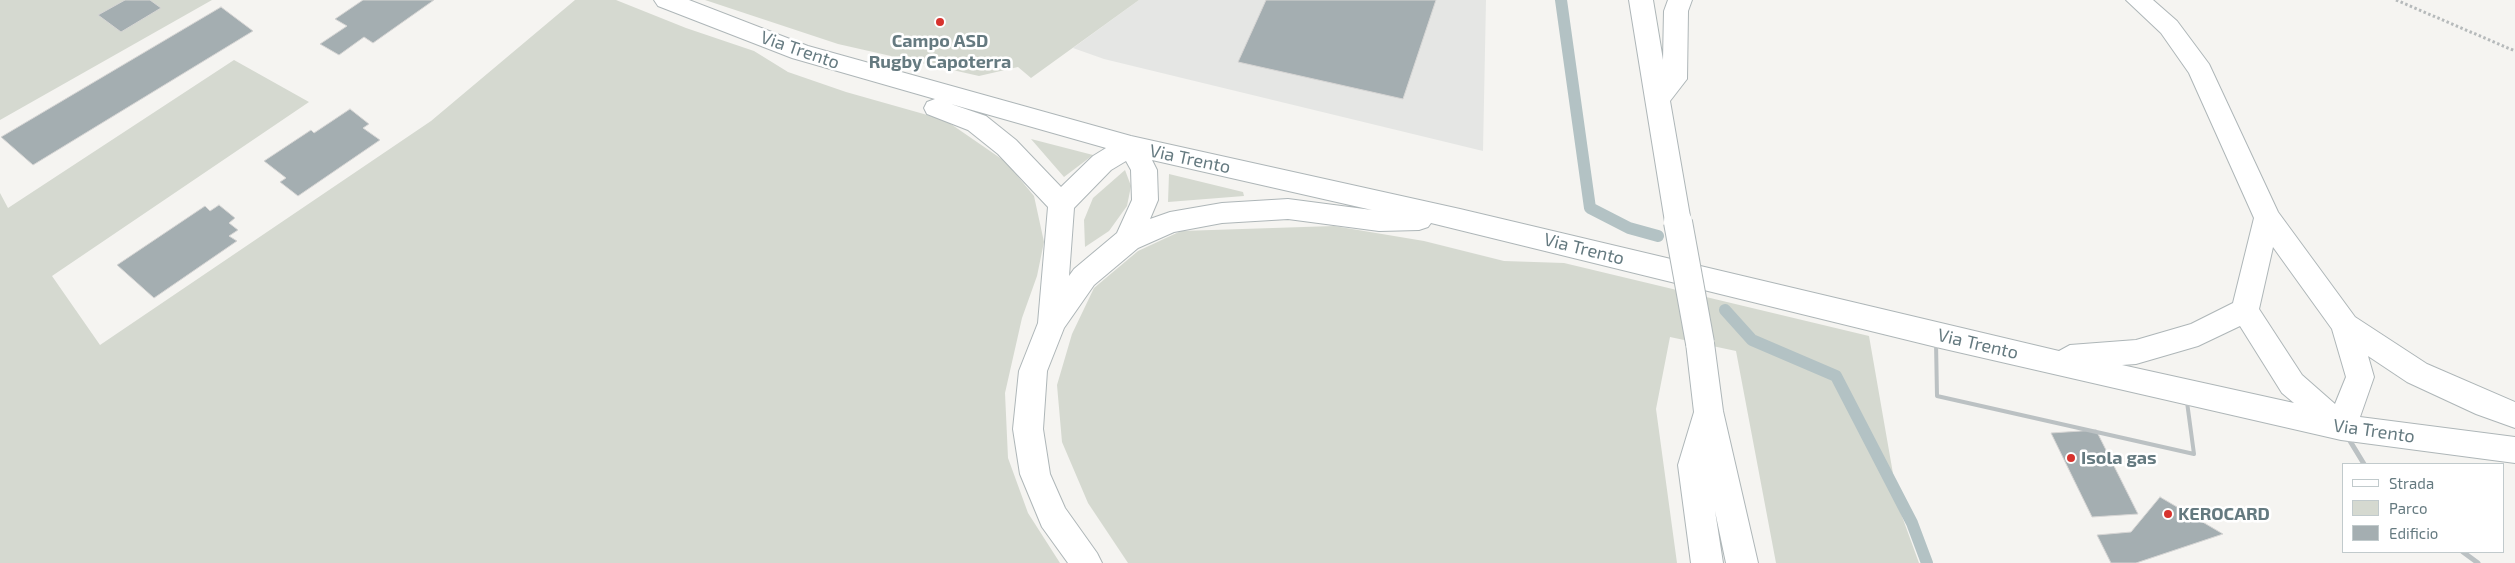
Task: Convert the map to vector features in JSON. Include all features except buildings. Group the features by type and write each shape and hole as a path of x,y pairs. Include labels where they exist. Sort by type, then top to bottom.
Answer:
{"street":[{"name":"Via Trento","path":"666,0 801,52 1131,146 1460,219 1936,335 2341,427 2515,450"},
{"path":"1641,0 1700,343 1708,411 1742,563"},
{"path":"1658,98 1676,79 1676,11 1680,0"},
{"path":"2138,0 2169,27 2200,70 2267,218 2345,325 2417,373 2486,405 2515,415"},
{"path":"856,69 874,90 938,108 977,123 1007,147 1061,204"},
{"path":"1052,323 1061,204 1102,163 1131,146 1144,170 1145,200 1128,240"},
{"path":"1086,563 1053,517 1035,474 1028,429 1033,371 1052,323 1084,277 1128,240 1170,222 1231,212 1288,209 1379,221 1460,219"},
{"path":"2267,218 2245,310 2292,384 2341,427 2363,463"},
{"path":"2042,359 2136,352 2198,334 2245,310"},
{"path":"2341,427 2360,378 2345,325"},
{"path":"1707,563 1693,465 1708,411"},
{"path":"2464,553 2478,563"}],"lane":[{"path":"1936,335 1937,396 2194,454 2186,392"}],"path":[{"path":"2396,0 2515,51"}],"shaded area":[{"path":"1139,0 1486,0 1483,151 1104,59 1073,48"}],"green space":[{"path":"0,0 212,0 0,120"},
{"path":"575,0 616,0 686,28 754,51 788,72 846,92 945,120 1006,162 1034,196 1044,242 1037,276 1022,318 1005,393 1008,458 1028,513 1060,563 0,563 0,193 8,208 234,60 309,102 52,276 100,345 431,121"},
{"name":"Campo ASD Rugby Capoterra","path":"705,0 1139,0 1031,78 1018,67 979,76 838,44"},
{"path":"1031,139 1093,155 1064,177"},
{"path":"1125,170 1131,186 1127,206 1109,231 1085,247 1084,220 1093,198"},
{"path":"1169,174 1243,192 1244,196 1168,202"},
{"path":"1334,226 1424,241 1504,261 1564,263 1869,336 1899,508 1919,563 1776,563 1736,351 1670,337 1656,409 1677,563 1128,563 1088,503 1062,442 1057,385 1072,334 1094,288 1138,251 1181,231"}],"waterway":[{"path":"1561,0 1590,208 1629,228 1658,236"},
{"path":"1725,310 1752,340 1836,376 1912,523 1927,563"}],"place":[{"name":"Campo ASD Rugby Capoterra","path":"940,22"},
{"name":"Isola gas","path":"2071,458"},
{"name":"KEROCARD","path":"2168,514"}]}
